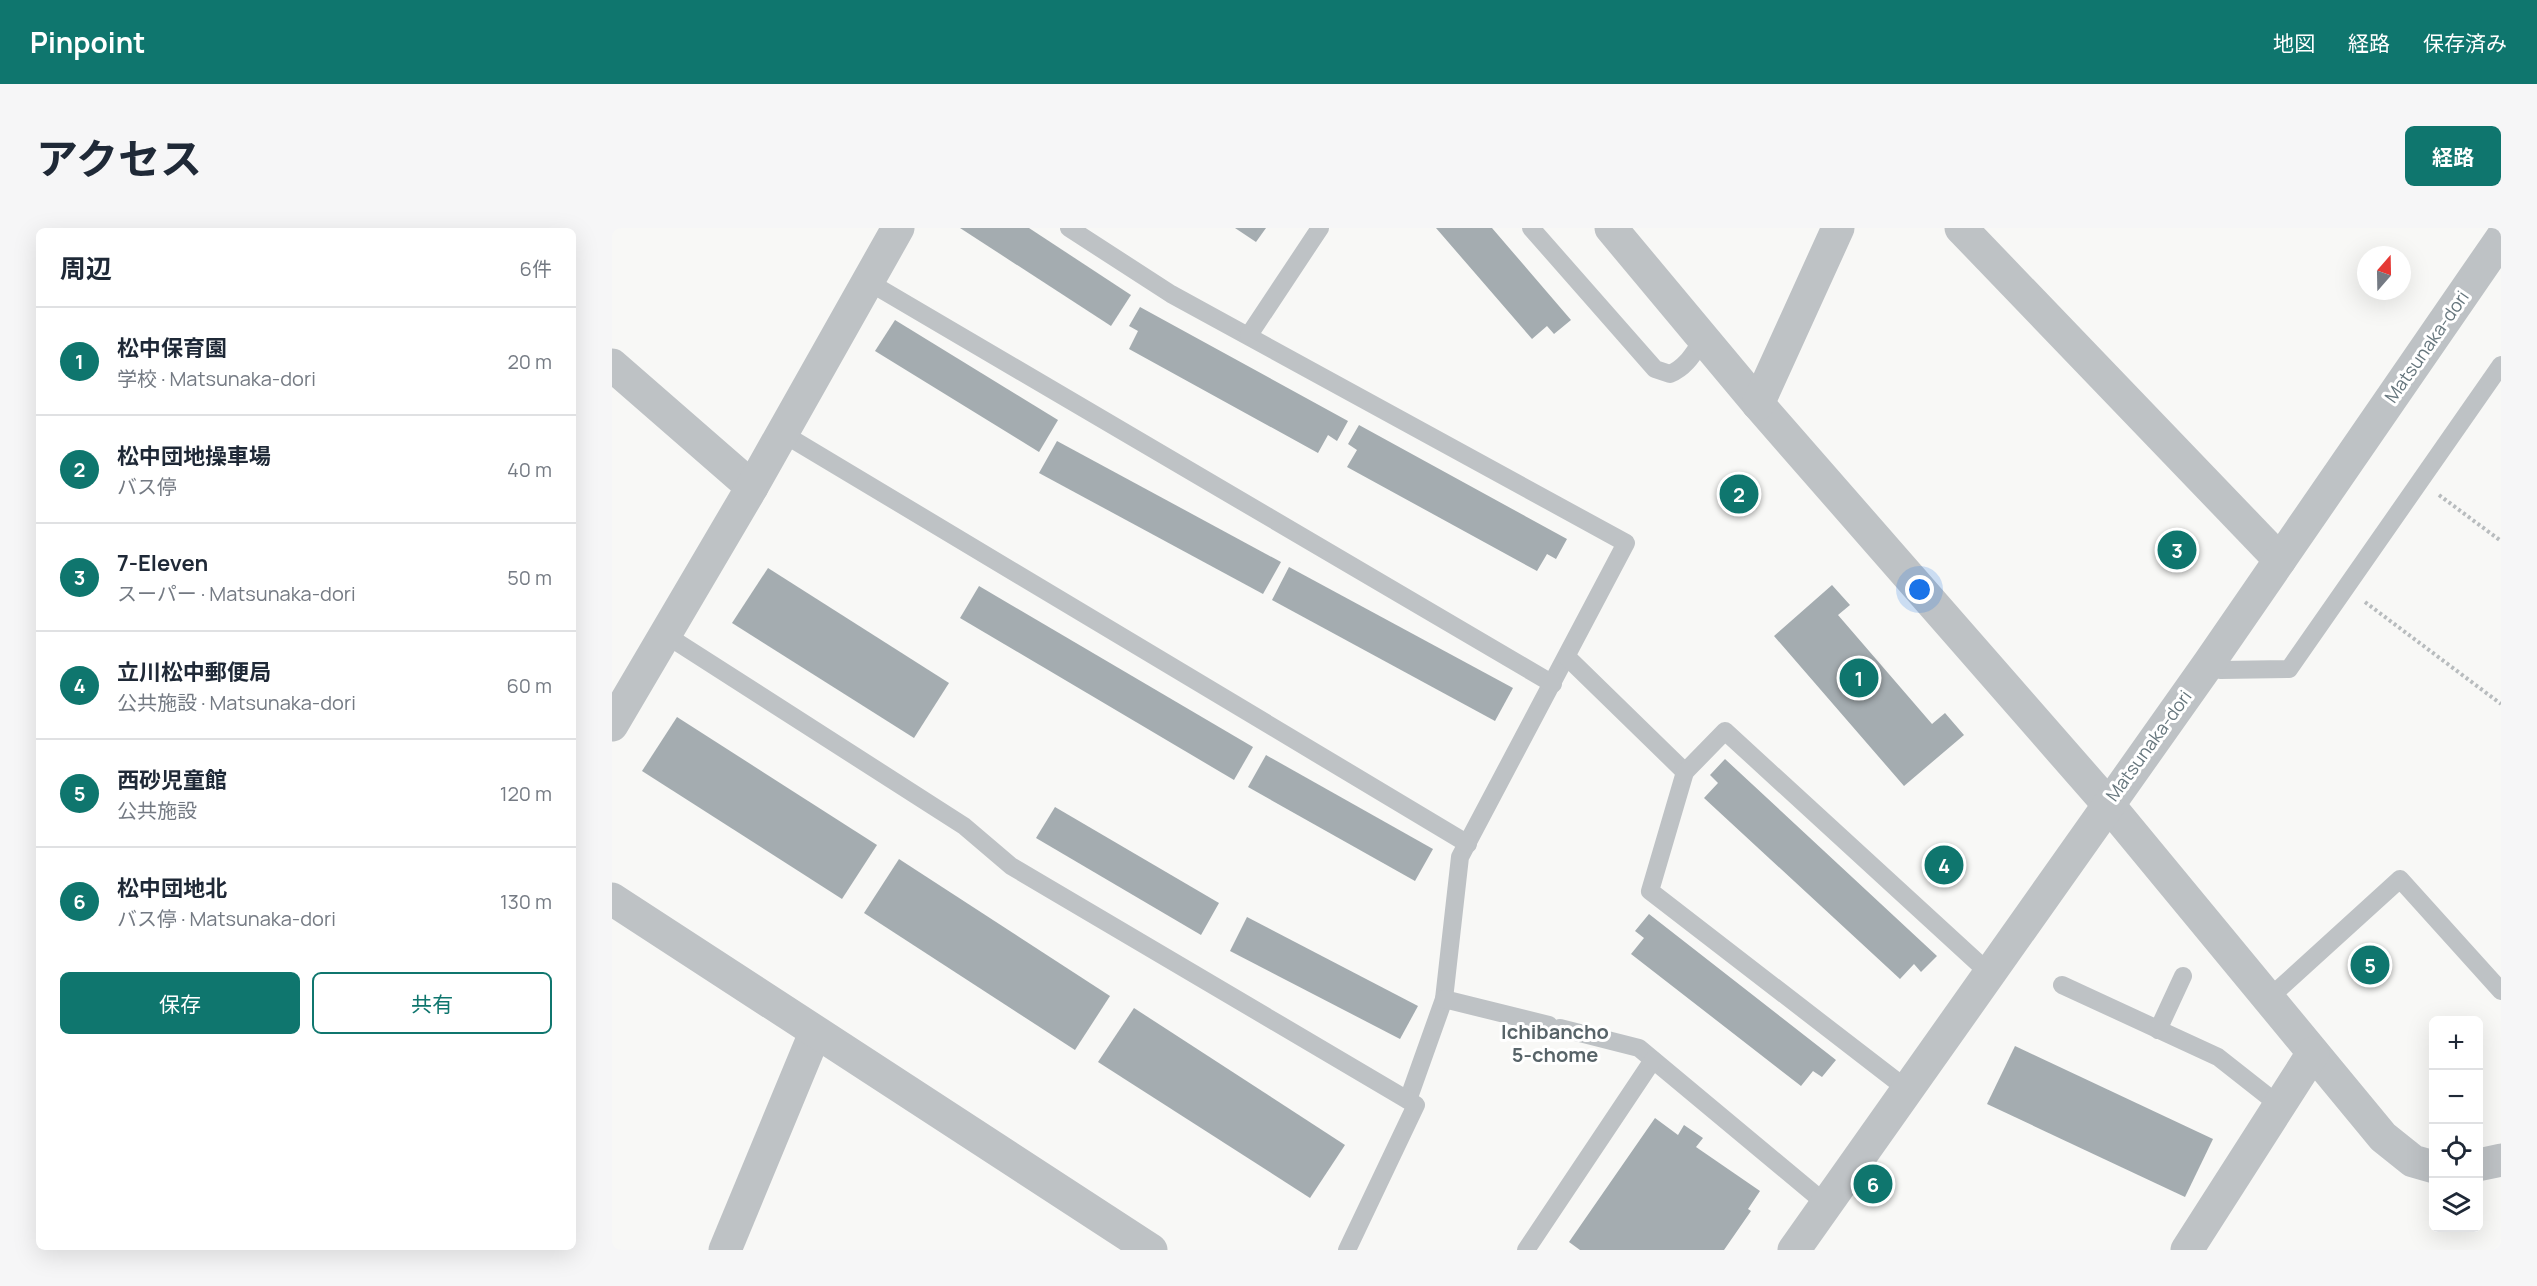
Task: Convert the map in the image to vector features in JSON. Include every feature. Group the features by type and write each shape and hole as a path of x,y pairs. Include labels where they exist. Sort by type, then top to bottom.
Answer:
{"street":[{"path":"612,725 752,487 898,228"},
{"path":"1611,228 1758,404 2107,803 2383,1137 2413,1161 2429,1166"},
{"path":"1758,404 1838,228"},
{"path":"1961,228 2280,560"},
{"name":"Matsunaka-dori","path":"1794,1250 2107,803 2209,663 2501,239"},
{"path":"612,365 752,487"},
{"path":"612,899 1151,1250"},
{"path":"725,1250 815,1033"},
{"path":"2187,1250 2313,1053"},
{"path":"2483,1164 2501,1160"}],"lane":[{"path":"1069,228 1171,294 1626,543 1460,857 1444,999 1408,1100"},
{"path":"1249,335 1320,228"},
{"path":"1531,228 1655,369 1670,374 1677,371 1686,364 1704,338"},
{"path":"867,281 1553,684"},
{"path":"2209,663 2220,670 2289,669 2501,365"},
{"path":"782,433 1468,844"},
{"path":"666,635 964,826 1011,866 1416,1105 1347,1250"},
{"path":"1567,657 1685,772"},
{"path":"1908,1090 1650,891 1685,772 1725,731 1989,974"},
{"path":"2268,999 2400,879 2501,991"},
{"path":"2158,1030 2183,976"},
{"path":"2062,985 2218,1057 2279,1105"},
{"path":"1444,999 1639,1048 1825,1203"},
{"path":"1526,1250 1653,1060"}],"path":[{"path":"2420,480 2501,541"},
{"path":"2345,588 2501,704"}],"building":[{"path":"960,228 1029,228 1131,295 1111,326"},
{"path":"1235,228 1266,228 1256,242"},
{"path":"1436,228 1492,228 1571,320 1554,334 1547,326 1532,339"},
{"path":"1140,307 1348,421 1337,441 1328,435 1318,453 1129,349 1138,331 1129,326"},
{"path":"895,320 1058,420 1039,452 875,351"},
{"path":"1359,425 1567,539 1556,559 1547,554 1537,571 1347,467 1357,450 1348,444"},
{"path":"1057,441 1281,562 1263,594 1039,473"},
{"path":"1289,567 1513,688 1495,721 1272,600"},
{"path":"768,568 949,683 914,738 732,623"},
{"path":"1832,585 1850,605 1838,615 1932,724 1945,713 1964,735 1904,786 1774,636"},
{"path":"979,586 1253,747 1234,780 960,618"},
{"path":"677,717 877,845 842,899 642,771"},
{"path":"1266,755 1433,849 1415,881 1248,787"},
{"path":"1725,759 1937,956 1921,972 1914,964 1900,979 1704,798 1718,783 1710,775"},
{"path":"1055,807 1219,903 1201,935 1036,838"},
{"path":"899,859 1110,996 1075,1050 864,913"},
{"path":"1649,914 1836,1060 1822,1077 1813,1071 1801,1086 1631,954 1644,938 1635,931"},
{"path":"1247,917 1418,1006 1400,1039 1230,951"},
{"path":"1134,1008 1345,1145 1310,1198 1098,1062"},
{"path":"2015,1046 2213,1139 2185,1197 1987,1104"},
{"path":"1655,1118 1678,1135 1684,1125 1703,1138 1696,1147 1760,1191 1748,1209 1751,1211 1724,1250 1580,1250 1569,1242"}],"place":[{"name":"松中団地操車場","path":"1739,494"},
{"name":"7-Eleven","path":"2177,550"},
{"name":"松中保育園","path":"1859,678"},
{"name":"立川松中郵便局","path":"1944,865"},
{"name":"西砂児童館","path":"2370,965"},
{"name":"松中団地北","path":"1873,1184"}],"district":[{"name":"Ichibancho 5-chome","path":"1555,1044"}]}
